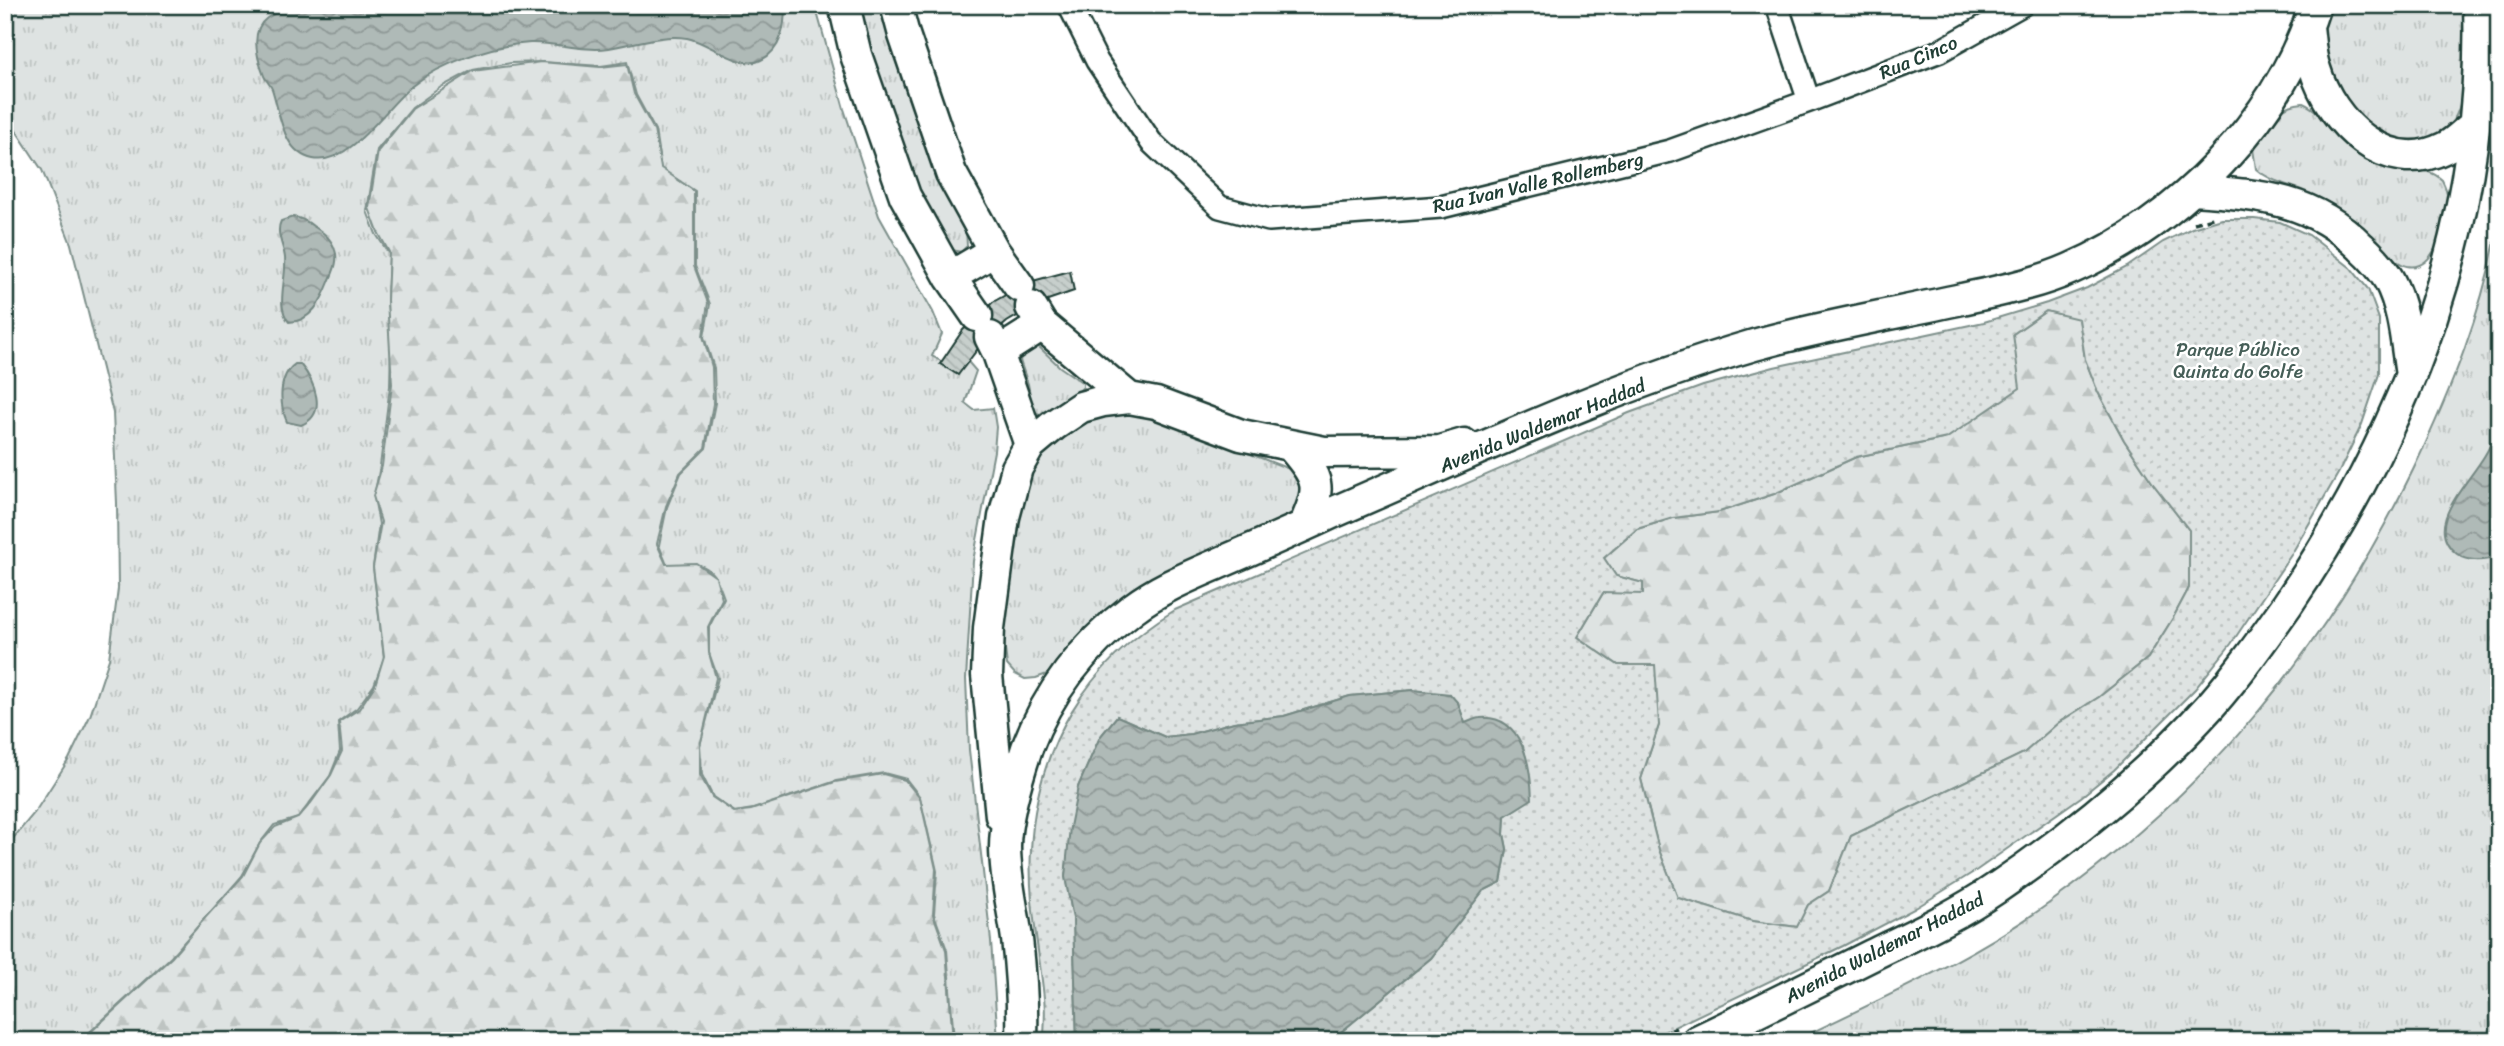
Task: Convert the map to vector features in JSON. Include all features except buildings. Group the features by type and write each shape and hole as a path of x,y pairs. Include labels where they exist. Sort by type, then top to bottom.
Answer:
{"main road":[{"path":"844,5 856,55 905,196 950,277 988,335 1030,445"},
{"path":"896,5 951,173 994,251 1031,306 1129,398"},
{"name":"Avenida Waldemar Haddad","path":"1697,1041 1923,930 1993,891 2130,786 2211,705 2250,658 2311,570 2339,524 2411,378 2443,286 2460,207 2474,125 2479,5"},
{"path":"2311,16 2314,68 2327,97 2344,123 2364,139 2393,155 2418,156 2445,148 2474,125"},
{"name":"Avenida Waldemar Haddad","path":"1022,1041 1023,1006 1005,845 1016,783 1028,746 1049,700 1072,666 1131,611 1164,588 1304,526 1539,424 1698,361 1772,340 2020,286 2068,270 2107,250 2148,224 2192,190 2228,153 2260,115 2287,75 2311,16"},
{"path":"2192,190 2257,195 2288,202 2321,215 2348,234 2370,255 2389,279 2401,313 2411,378"},
{"path":"950,277 994,251"},
{"path":"988,335 1031,306"},
{"path":"1005,845 986,675 989,628 1010,491 1017,468 1030,445 1054,425 1081,407 1129,398 1156,403 1241,435 1324,453 1440,451 1539,424"},
{"path":"1292,447 1310,468 1317,486 1315,503 1304,526"}],"street":[{"name":"Rua Ivan Valle Rollemberg","path":"1069,5 1097,61 1151,142 1220,207 1269,220 1441,207 1670,151 1809,101"},
{"path":"1777,5 1809,101"},
{"name":"Rua Cinco","path":"1809,101 1940,51 2022,5"}],"path":[{"path":"2190,225 2222,216"}],"green space":[{"path":"5,5 815,5 844,109 879,216 933,312 942,334 932,356 955,369 964,357 976,371 965,403 974,410 993,408 996,427 994,451 973,561 966,679 969,750 991,941 998,1041 954,1041 947,950 934,914 937,871 920,797 906,779 884,773 836,781 753,809 735,812 713,797 702,775 700,745 718,678 709,653 709,627 724,598 710,571 697,565 667,565 659,545 667,507 681,473 706,448 715,403 714,368 704,337 710,304 695,266 695,191 661,169 655,130 636,95 627,62 601,66 542,62 511,63 473,70 441,87 412,108 377,150 367,211 376,234 389,254 387,301 391,344 390,386 374,497 379,524 373,567 384,658 374,685 357,708 338,722 340,751 330,776 298,818 274,825 260,843 242,876 171,957 80,1041 5,1041 5,848 35,812 69,759 90,716 109,659 118,589 113,413 71,244 42,170 5,114"},
{"path":"856,5 884,5 905,87 940,178 966,229 967,246 961,252 948,249 918,191 894,130"},
{"path":"2329,5 2464,5 2464,85 2459,108 2446,128 2426,139 2396,138 2382,132 2356,113 2337,89 2329,69 2325,37"},
{"path":"541,62 600,67 627,64 634,94 654,130 661,168 694,191 694,266 708,303 703,336 712,367 713,404 705,448 680,473 666,506 657,544 666,564 696,563 716,577 722,599 708,627 709,653 716,678 700,746 700,775 712,797 734,812 751,810 835,782 883,774 905,780 920,798 936,869 933,914 946,950 953,1041 81,1041 172,957 243,876 260,843 275,827 298,818 311,803 331,775 342,751 339,722 359,709 375,685 384,656 373,567 381,522 373,496 382,466 392,384 387,300 389,252 369,208 378,151 412,109 473,71"},
{"path":"2303,103 2317,112 2351,147 2379,162 2396,168 2426,171 2442,180 2448,197 2445,220 2438,243 2426,261 2417,266 2401,263 2387,253 2361,225 2339,209 2256,169 2253,149 2262,132 2278,112"},
{"name":"Parque Público Quinta do Golfe","path":"2222,219 2254,219 2280,222 2309,235 2351,268 2368,289 2379,319 2379,374 2362,424 2339,472 2291,555 2231,644 2195,689 2114,770 2081,797 1977,870 1914,909 1645,1041 1330,1041 1431,958 1483,891 1501,882 1507,849 1505,816 1518,806 1527,763 1523,746 1465,723 1458,703 1413,690 1350,696 1284,716 1234,722 1191,734 1165,737 1117,716 1100,737 1078,787 1065,876 1073,918 1077,1041 1044,1041 1045,1003 1030,868 1035,812 1043,776 1072,711 1092,682 1116,655 1144,631 1175,610 1629,413 1703,386 1774,367 1984,322 2047,303 2087,288 2127,267 2163,242 2192,228","holes":["2046,311 2079,319 2085,359 2098,392 2124,440 2189,530 2189,588 2148,658 2099,697 2058,723 2024,753 1851,836 1829,891 1808,905 1797,927 1752,921 1678,898 1659,850 1641,779 1659,725 1655,665 1618,665 1577,637 1603,593 1643,594 1643,583 1616,576 1604,558 1637,529 1673,518 1719,512 1774,494 1856,457 1947,438 2020,388 2013,334"]},
{"path":"2499,219 2499,1041 1794,1041 1956,961 2048,904 2162,812 2212,763 2259,711 2302,656 2342,597 2379,536 2413,470 2440,410 2476,316"},
{"path":"2046,311 2079,318 2085,359 2098,392 2124,440 2189,530 2189,588 2148,658 2099,697 2058,723 2024,753 1851,836 1829,891 1808,905 1798,927 1752,921 1678,898 1659,850 1641,779 1659,725 1618,665 1577,637 1603,593 1643,583 1616,576 1604,558 1637,529 1673,518 1719,512 1774,494 1856,457 1947,438 2013,334"},
{"path":"1037,345 1060,367 1083,383 1083,387 1076,394 1040,414 1033,412 1028,384 1018,355"},
{"path":"1138,413 1292,470 1299,486 1300,500 1280,523 1047,674 1025,679 1015,674 1007,665 1002,628 1014,535 1031,467 1044,449 1063,432 1099,415"}],"water":[{"path":"354,5 522,5 549,9 558,5 785,5 783,29 778,44 768,56 753,62 744,62 696,41 677,37 599,49 530,43 484,51 437,70 412,86 367,133 341,154 327,159 313,159 295,149 284,130 272,89 259,61 256,37 261,23 277,13"},
{"path":"293,217 306,221 326,236 333,246 336,258 334,270 315,309 304,318 289,322 282,300 285,258 279,226 281,221"},
{"path":"295,364 300,364 310,379 317,405 310,420 301,425 287,422 282,407 285,376"},
{"path":"2499,378 2499,556 2472,560 2457,554 2446,541 2444,527 2456,497 2478,466 2493,437 2493,411"},
{"path":"1413,690 1450,694 1458,703 1465,723 1480,718 1495,719 1506,724 1522,745 1530,772 1532,799 1505,816 1507,849 1501,882 1483,891 1431,958 1330,1041 1077,1041 1073,918 1065,877 1070,827 1078,787 1100,737 1117,716 1165,737 1191,734 1234,722 1284,716 1350,696"}]}
